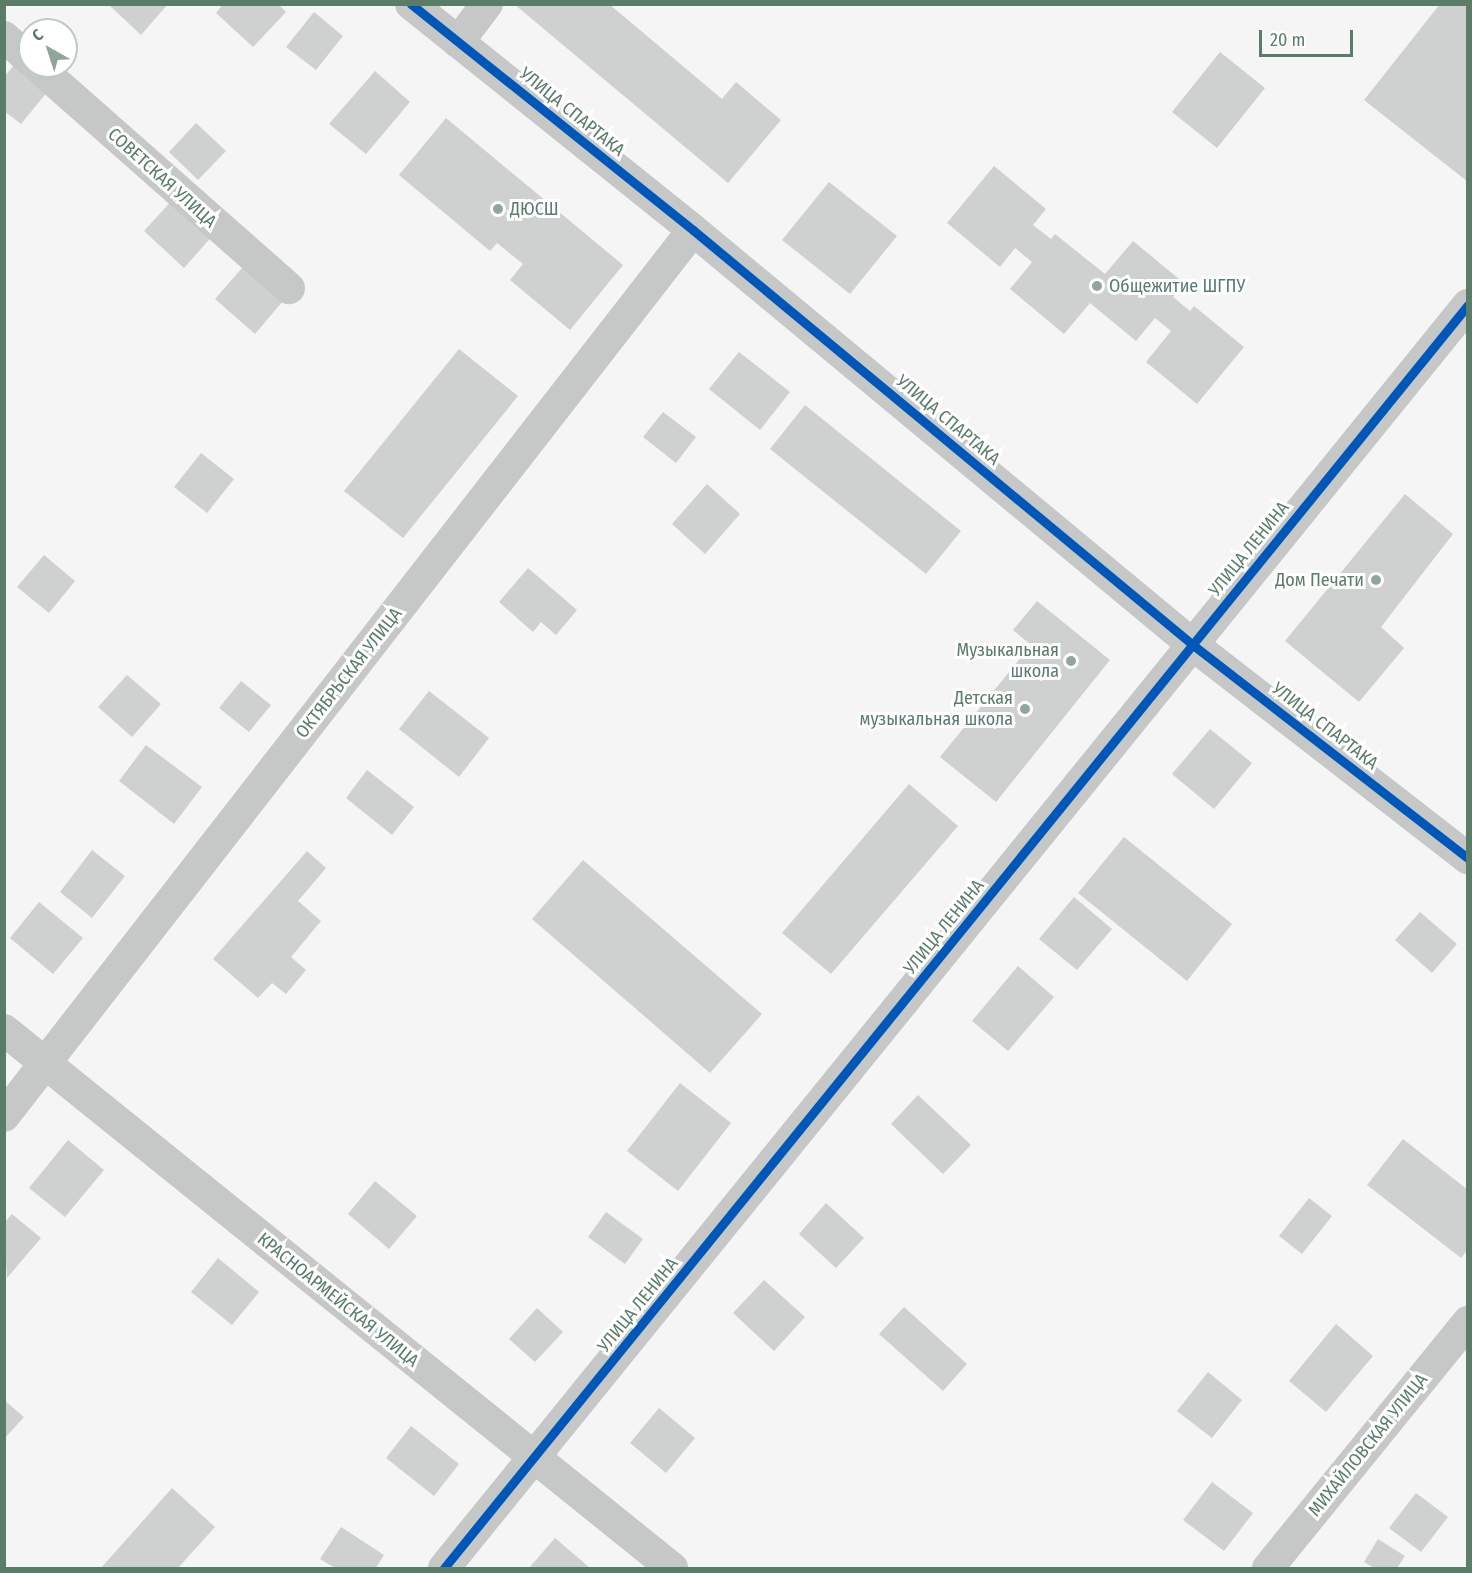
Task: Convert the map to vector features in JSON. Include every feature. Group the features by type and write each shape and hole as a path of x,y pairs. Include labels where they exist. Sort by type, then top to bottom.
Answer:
{"street":[{"name":"УЛИЦА СПАРТАКА","path":"411,4 693,230 1193,645 1467,858"},
{"path":"458,42 487,4"},
{"path":"4,37 18,49"},
{"name":"СОВЕТСКАЯ УЛИЦА","path":"51,78 289,288"},
{"name":"ОКТЯБРЬСКАЯ УЛИЦА","path":"4,1116 693,230"},
{"name":"УЛИЦА ЛЕНИНА","path":"444,1569 1467,305"},
{"name":"КРАСНОАРМЕЙСКАЯ УЛИЦА","path":"4,1030 672,1569"},
{"name":"МИХАЙЛОВСКАЯ УЛИЦА","path":"1268,1569 1467,1322"}],"building":[{"path":"108,4 168,4 141,35"},
{"path":"223,4 278,4 286,12 253,47 216,13"},
{"path":"514,4 609,4 722,99 736,82 781,120 728,183"},
{"path":"1440,4 1468,4 1468,182 1364,100"},
{"path":"314,12 343,36 316,70 286,47"},
{"path":"1220,52 1265,88 1217,148 1172,112"},
{"path":"15,64 18,66 18,78 32,78 48,91 21,124 4,111 4,77"},
{"path":"375,71 410,102 366,154 329,124"},
{"name":"ДЮСШ","path":"446,118 623,265 570,330 510,280 523,264 497,243 490,251 399,175"},
{"path":"196,123 226,151 198,180 169,152"},
{"name":"Общежитие ШГПУ","path":"994,166 1046,209 1033,225 1051,239 1055,234 1105,274 1133,241 1184,283 1173,297 1190,311 1194,306 1244,347 1197,404 1146,362 1171,331 1155,318 1136,341 1090,303 1064,334 1010,289 1032,262 1015,248 1000,267 947,223"},
{"path":"829,182 897,236 850,294 782,240"},
{"path":"175,197 215,233 184,268 144,231"},
{"path":"249,260 289,294 255,334 215,299"},
{"path":"459,349 518,396 403,538 344,491"},
{"path":"739,352 790,392 760,430 709,389"},
{"path":"805,405 961,531 926,574 770,449"},
{"path":"663,412 696,437 676,463 643,437"},
{"path":"201,453 234,479 207,513 174,487"},
{"path":"707,484 740,514 705,554 672,524"},
{"name":"Дом Печати","path":"1405,494 1453,534 1381,627 1404,648 1359,702 1285,641"},
{"path":"44,555 75,581 49,613 17,587"},
{"path":"528,568 577,610 556,635 541,622 533,632 499,602"},
{"name":"Детская музыкальная школа","path":"1037,601 1110,660 996,802 940,757 1031,645 1013,630"},
{"path":"127,675 161,704 132,737 98,707"},
{"path":"241,681 271,705 249,732 219,708"},
{"path":"429,691 489,738 459,777 399,729"},
{"path":"1210,729 1252,763 1214,809 1172,774"},
{"path":"146,745 202,787 174,824 119,781"},
{"path":"367,770 414,807 392,835 346,798"},
{"path":"909,784 958,826 831,974 782,933"},
{"path":"1124,837 1232,924 1187,981 1078,893"},
{"path":"92,850 125,876 92,918 60,892"},
{"path":"307,851 326,868 298,901 321,921 291,957 306,970 286,994 272,983 258,998 213,959"},
{"path":"583,860 762,1014 710,1073 532,919"},
{"path":"1074,897 1112,929 1077,970 1039,939"},
{"path":"39,902 83,938 53,974 10,938"},
{"path":"1420,912 1457,944 1432,973 1395,940"},
{"path":"1018,966 1054,997 1008,1051 972,1021"},
{"path":"680,1083 731,1123 678,1191 627,1151"},
{"path":"918,1095 971,1145 943,1174 891,1124"},
{"path":"1403,1139 1468,1190 1468,1249 1461,1258 1367,1185"},
{"path":"68,1140 104,1170 65,1217 29,1188"},
{"path":"375,1181 417,1216 389,1249 348,1214"},
{"path":"1309,1198 1332,1216 1302,1254 1279,1236"},
{"path":"826,1203 864,1238 836,1268 799,1234"},
{"path":"606,1212 643,1239 625,1264 588,1237"},
{"path":"12,1214 41,1238 7,1278 4,1223"},
{"path":"218,1258 259,1292 232,1325 191,1292"},
{"path":"764,1280 805,1317 774,1351 733,1313"},
{"path":"904,1307 967,1364 943,1391 879,1334"},
{"path":"537,1308 563,1332 535,1362 509,1339"},
{"path":"1336,1324 1373,1356 1326,1412 1289,1381"},
{"path":"1208,1372 1242,1400 1212,1438 1177,1411"},
{"path":"4,1400 24,1417 4,1439"},
{"path":"659,1408 695,1438 666,1473 630,1443"},
{"path":"411,1426 459,1464 434,1496 386,1458"},
{"path":"1212,1482 1253,1513 1224,1551 1183,1520"},
{"path":"172,1488 215,1527 178,1568 101,1568"},
{"path":"1416,1493 1448,1517 1421,1552 1389,1528"},
{"path":"341,1527 384,1555 376,1568 335,1568 320,1559"},
{"path":"555,1538 590,1568 529,1568"},
{"path":"1378,1539 1405,1556 1397,1568 1374,1568 1364,1562"}],"cycle path":[{"path":"411,4 693,230 1193,645 1468,858"},
{"path":"444,1568 1468,305"}],"place":[{"name":"ДЮСШ","path":"498,209"},
{"name":"Общежитие ШГПУ","path":"1097,286"},
{"name":"Дом Печати","path":"1376,580"},
{"name":"Музыкальная школа","path":"1071,661"},
{"name":"Детская музыкальная школа","path":"1025,709"}]}
